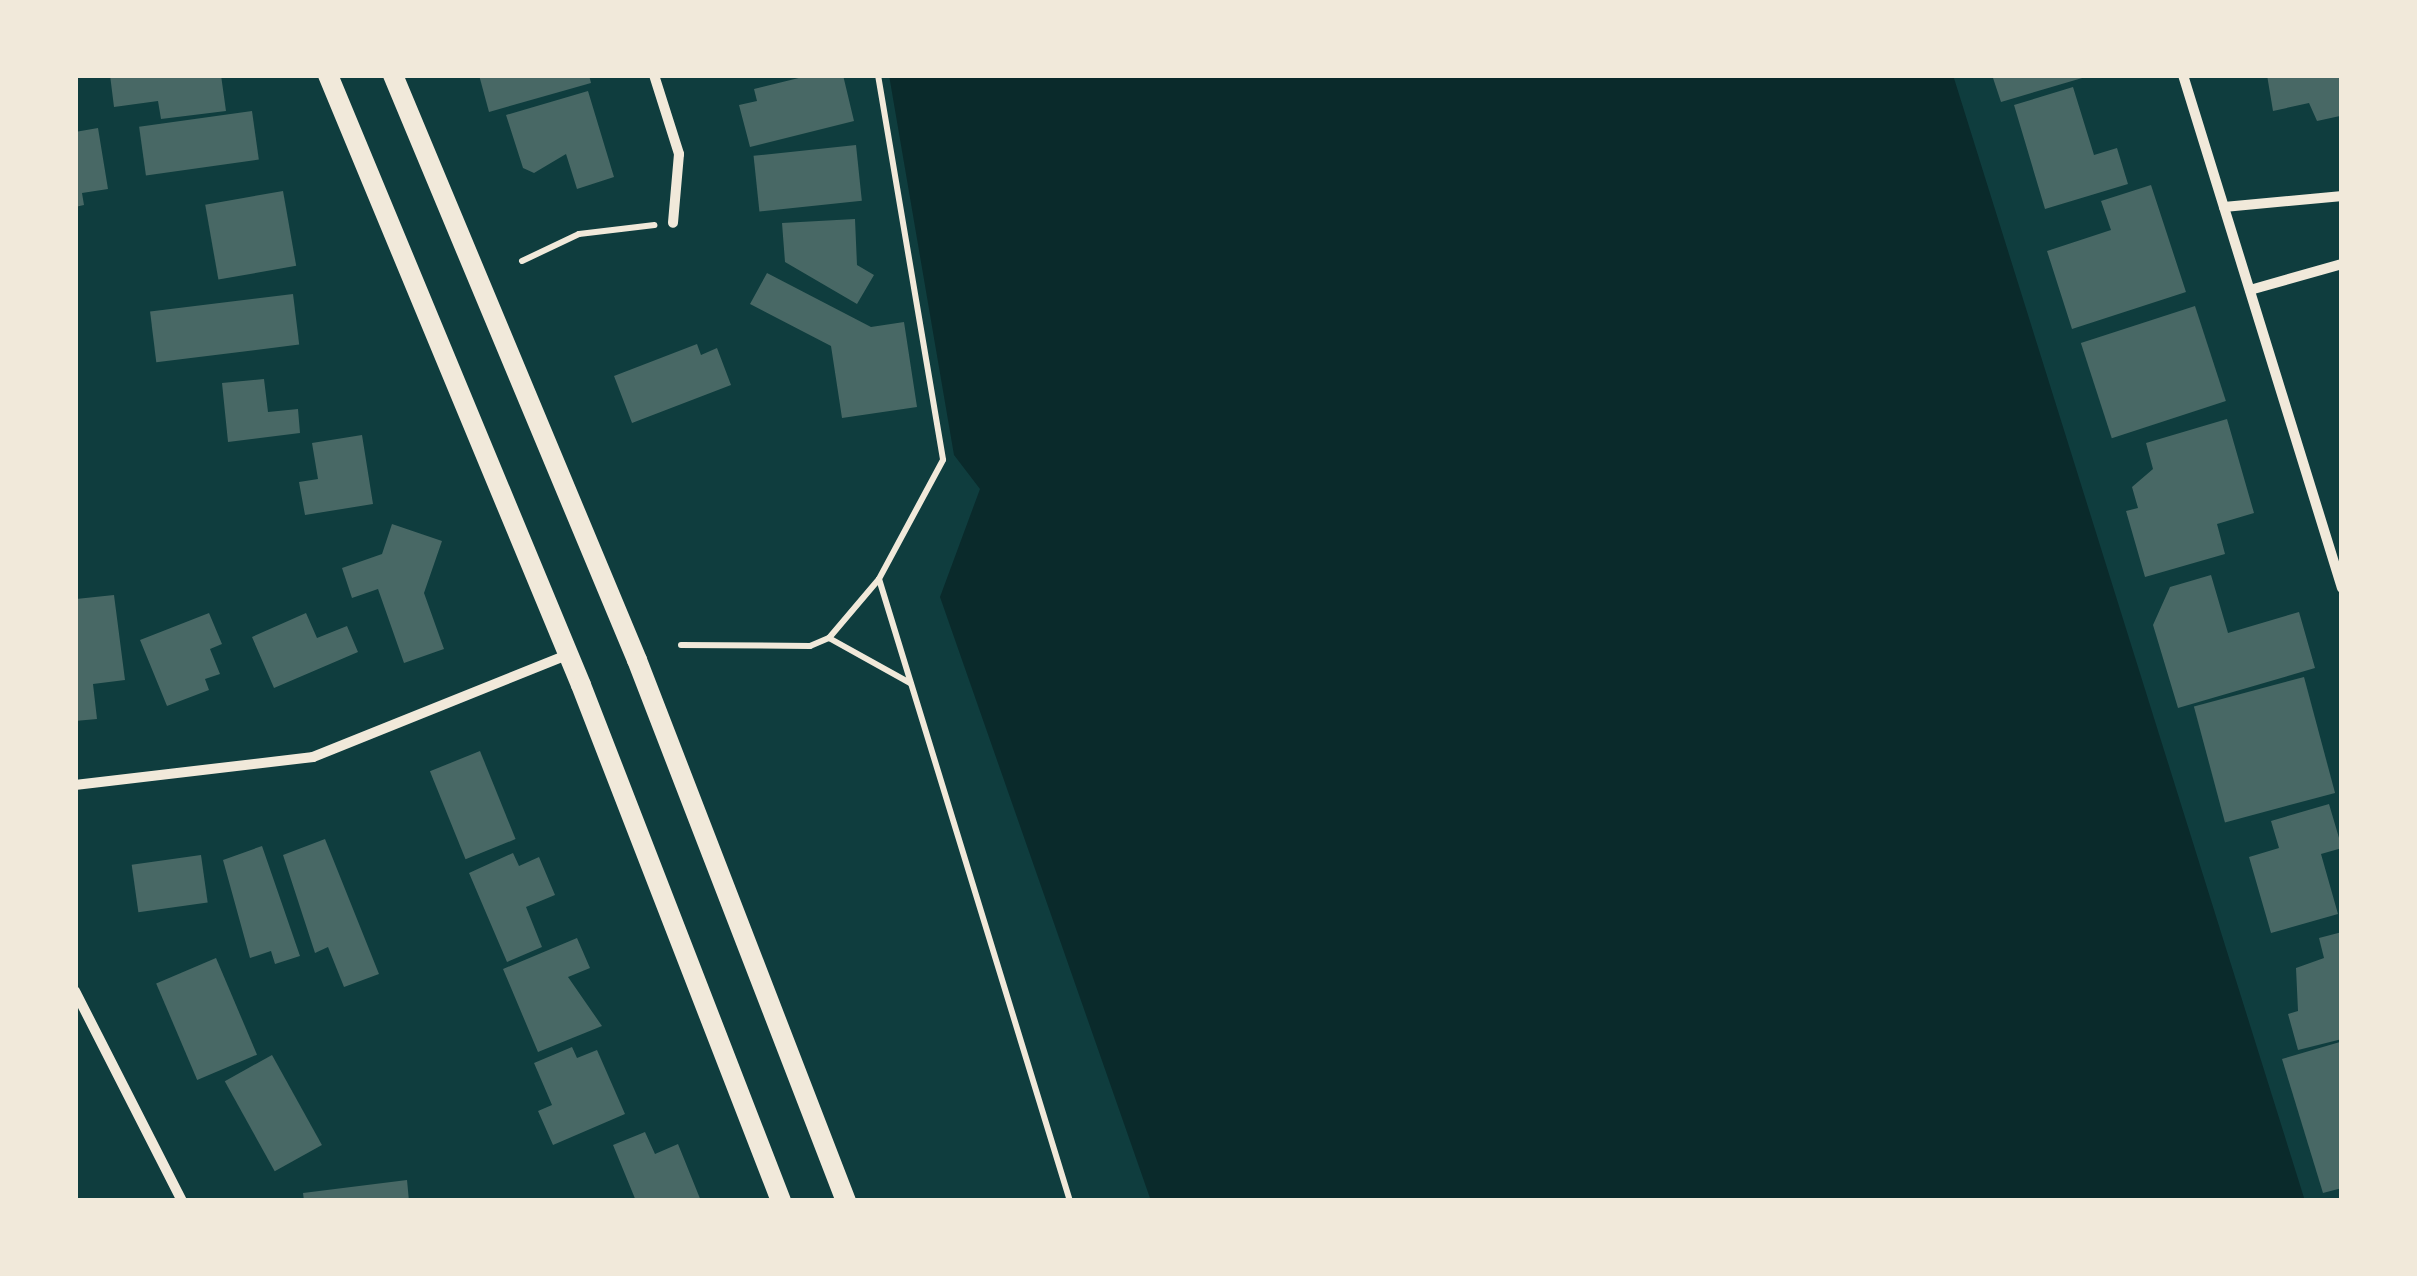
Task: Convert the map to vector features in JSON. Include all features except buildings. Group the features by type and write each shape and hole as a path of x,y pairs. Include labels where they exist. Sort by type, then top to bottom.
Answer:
{"main road":[{"path":"328,75 568,654 781,1201"},
{"path":"392,75 638,660 846,1201"}],"street":[{"path":"654,75 679,154 673,222"},
{"path":"2183,75 2342,588"},
{"path":"2224,207 2342,196"},
{"path":"2250,290 2342,264"},
{"path":"75,785 313,757 568,654"},
{"path":"75,991 182,1201"}],"path":[{"path":"681,645 779,652 829,638 879,579 942,460 878,75"},
{"path":"522,261 579,234 673,222"},
{"path":"879,579 1070,1201"},
{"path":"829,638 872,654 911,684"}],"water":[{"path":"889,75 1953,75 2305,1201 1151,1201 940,597 980,489 954,455"}]}
